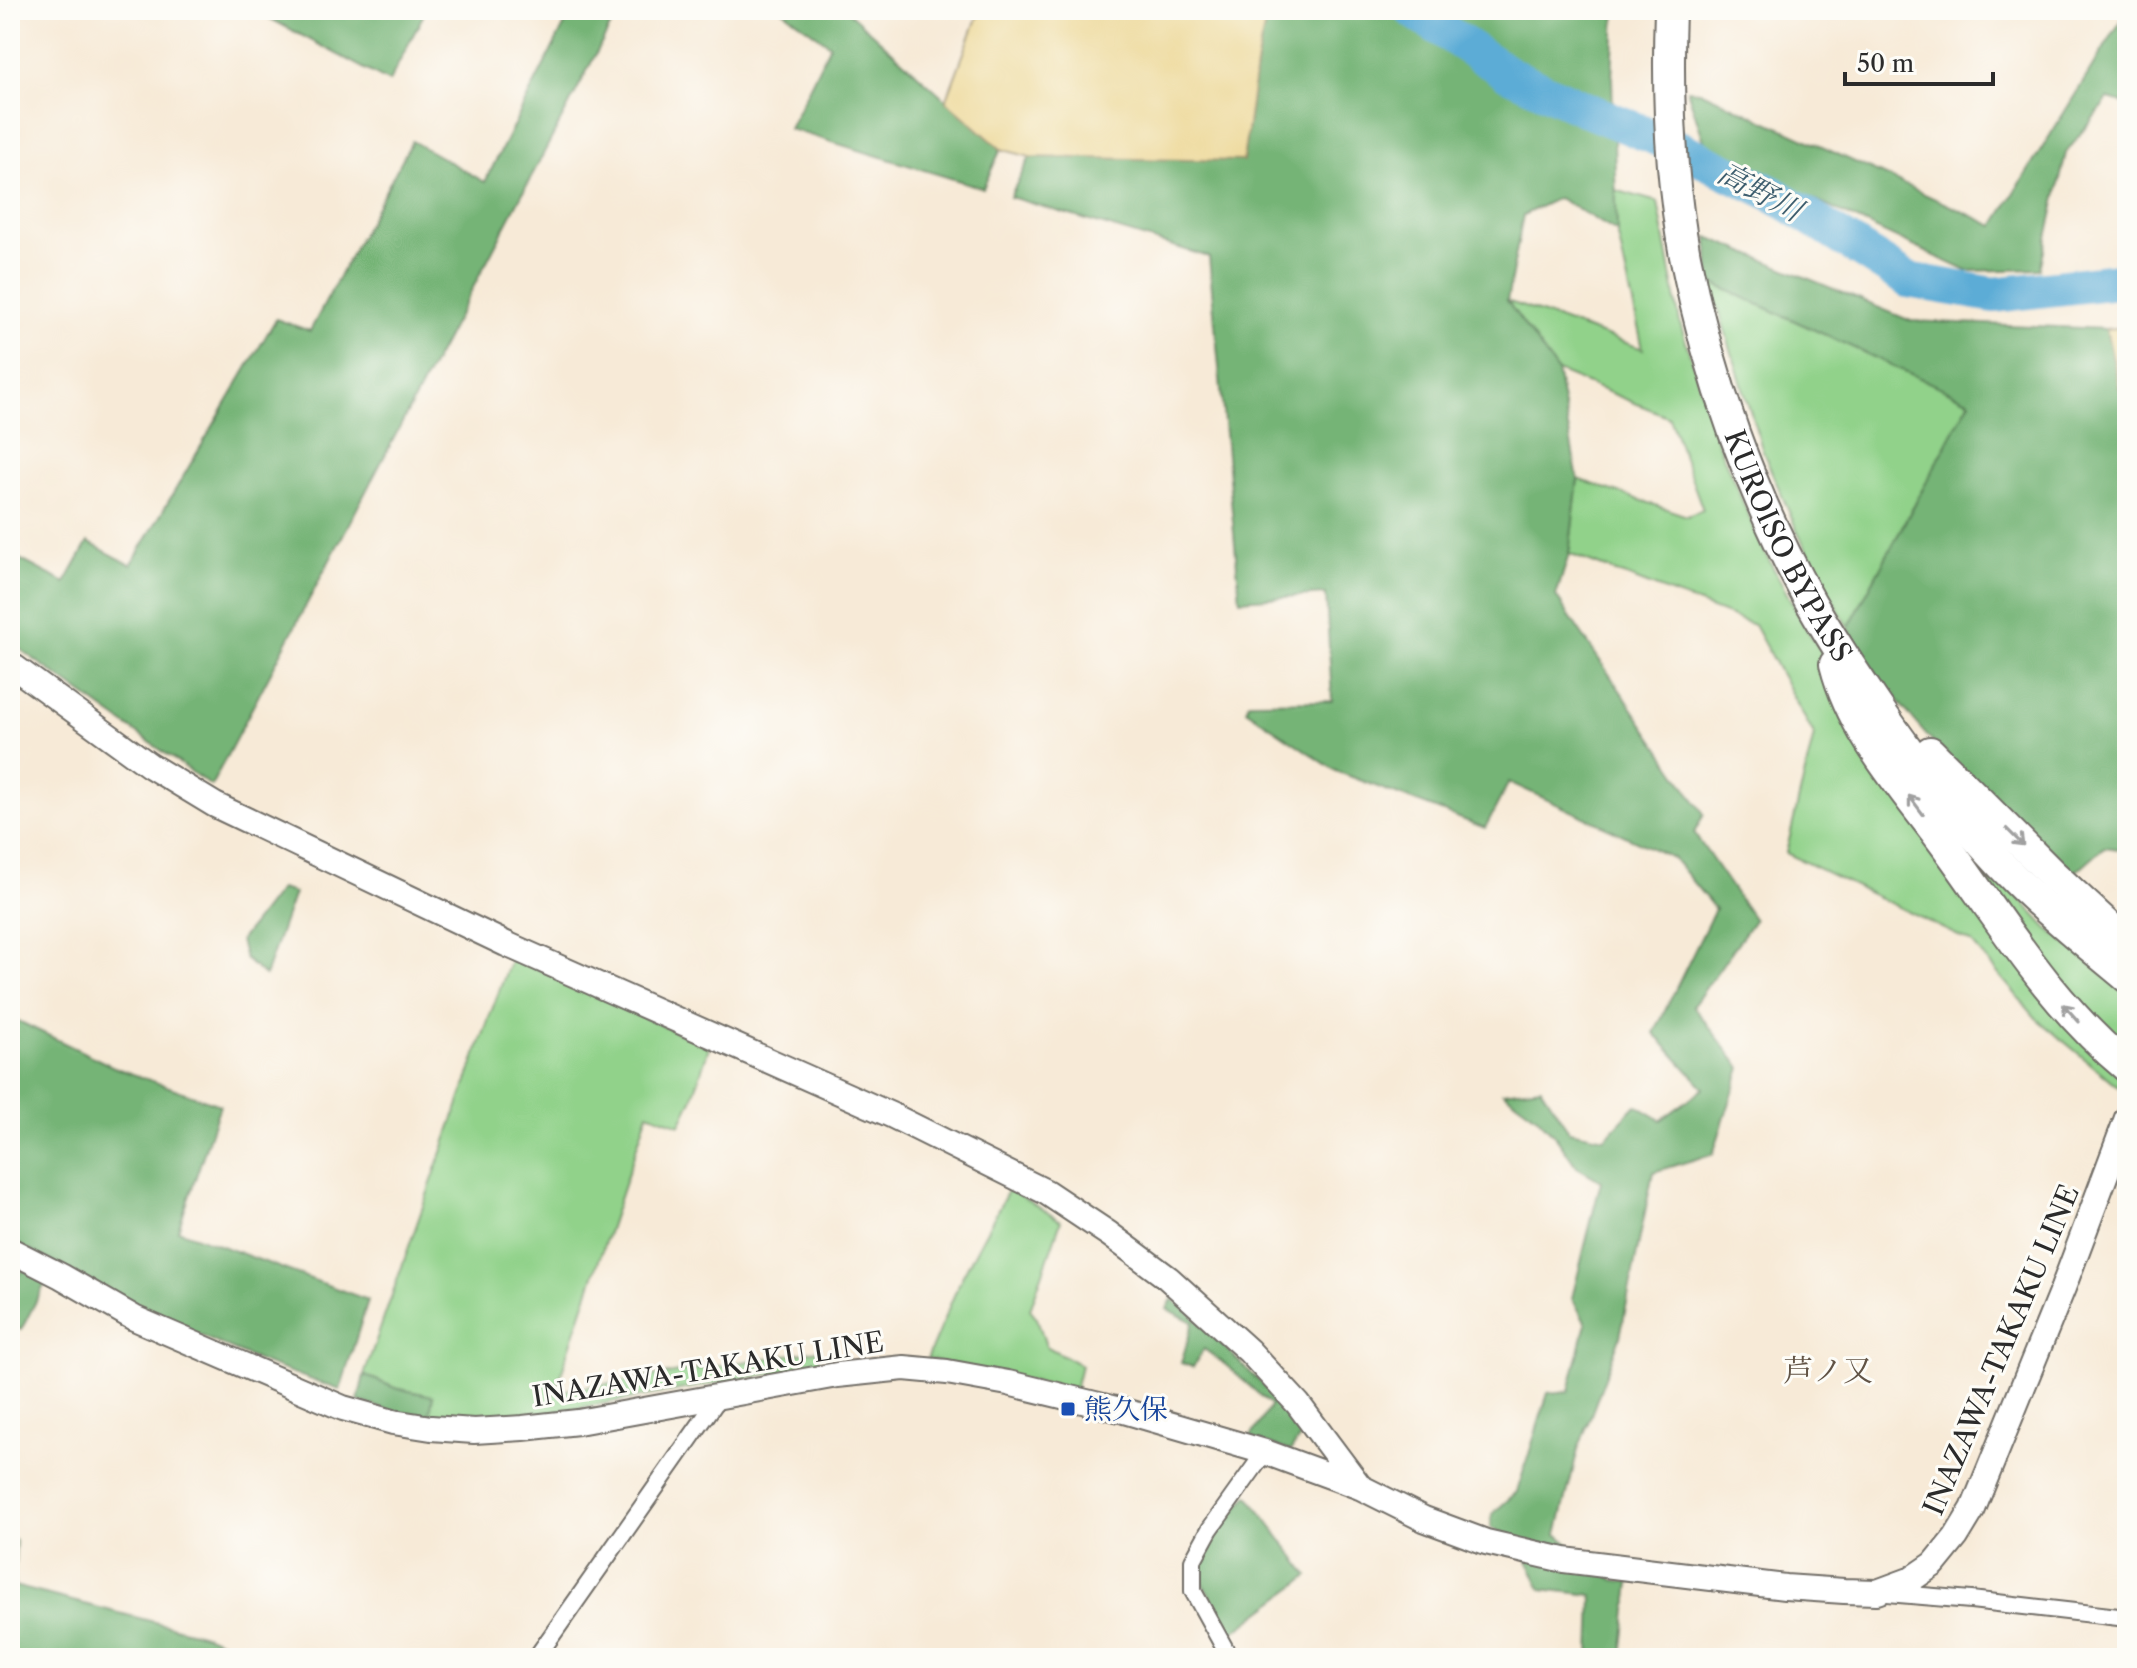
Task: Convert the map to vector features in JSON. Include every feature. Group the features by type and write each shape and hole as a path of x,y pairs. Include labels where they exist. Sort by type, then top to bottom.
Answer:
{"highway":[{"name":"KUROISO BYPASS","path":"1670,10 1669,99 1677,204 1685,256 1697,310 1733,429 1777,536 1845,659 1922,771 2017,881 2127,977"},
{"path":"1827,629 1839,680 1851,710 1876,753 2041,979 2105,1049 2127,1067"},
{"path":"1845,659 1952,775 2127,943"}],"main road":[{"path":"10,664 136,756 215,805 506,944 891,1115 1046,1192 1168,1278 1249,1351 1298,1404 1360,1487"},
{"name":"INAZAWA-TAKAKU LINE","path":"10,1250 134,1318 343,1408 393,1422 474,1431 523,1428 578,1422 837,1375 904,1368 947,1372 1124,1411 1265,1452 1360,1487 1424,1519 1486,1542 1564,1560 1785,1587 1877,1592 1912,1579 1934,1564 1973,1509 2127,1118"}],"street":[{"path":"536,1658 720,1396"},
{"path":"1230,1658 1193,1591 1193,1560 1210,1529 1265,1452"},
{"path":"1877,1592 2127,1618"}],"green space":[{"path":"254,10 426,10 389,82"},
{"path":"572,10 619,10 211,786 10,642 10,554 65,583 88,542 131,565 276,319 310,331 412,141 485,182"},
{"path":"782,10 846,10 1001,149 983,188 789,129 830,45"},
{"path":"1268,10 1615,10 1612,79 1617,232 1558,198 1523,215 1507,301 1557,371 1578,479 1569,554 1556,596 1704,814 1694,833 1754,920 1693,1006 1741,1068 1713,1154 1653,1172 1620,1337 1578,1450 1557,1534 1614,1580 1630,1582 1622,1658 1590,1658 1592,1595 1541,1589 1517,1538 1491,1528 1492,1514 1517,1492 1548,1393 1569,1391 1586,1323 1572,1298 1601,1181 1577,1167 1556,1137 1536,1116 1503,1092 1541,1087 1569,1131 1605,1138 1636,1105 1661,1120 1704,1088 1654,1033 1715,909 1673,858 1509,782 1485,828 1336,771 1246,710 1249,702 1332,701 1326,594 1240,600 1209,257 1010,197 1030,157 1243,160 1257,59"},
{"path":"2127,11 2127,104 2108,99 2066,153 2040,269 1967,271 1707,150 1687,90 1700,91 1994,226"},
{"path":"1615,190 1658,202 1680,323 1718,444 1762,547 1805,627 1892,758 2046,927 2127,994 2127,1094 2036,1018 1971,942 1786,853 1814,735 1754,625 1569,554 1578,479 1687,516 1703,510 1669,417 1557,371 1507,301 1643,349 1617,232"},
{"path":"1708,237 1911,321 2106,329 2120,389 2127,392 2127,850 2104,847 2070,877 1937,747 1876,674 1848,628 1970,401 1710,282"},
{"path":"1710,282 1970,401 1848,628 1799,535 1763,452"},
{"path":"280,889 294,893 265,976 245,959 240,941"},
{"path":"512,957 709,1047 692,1100 680,1125 648,1113 555,1392 818,1350 820,1365 539,1415 472,1421 429,1418 432,1396 395,1388 364,1375"},
{"path":"10,1017 116,1068 220,1105 178,1230 368,1300 340,1390 259,1361 153,1315 10,1240"},
{"path":"1009,1189 1061,1221 1030,1309 1037,1318 1046,1346 1081,1365 1075,1390 927,1359 961,1279"},
{"path":"23,1270 46,1282 21,1330 10,1326 10,1279 14,1281"},
{"path":"1172,1299 1272,1394 1303,1434 1290,1451 1250,1438 1271,1405 1227,1366 1204,1349 1193,1367 1181,1363 1193,1322 1167,1309"},
{"path":"364,1375 395,1388 433,1396 429,1418 393,1412 358,1401"},
{"path":"1248,1495 1309,1576 1231,1634 1200,1578 1206,1549"},
{"path":"10,1536 16,1540 14,1586 205,1635 257,1658 10,1658"}],"sand":[{"path":"980,10 1268,10 1257,59 1243,161 1030,157 1001,149 946,101"},
{"path":"2127,327 2127,392 2120,390 2106,329"}],"waterway":[{"name":"高野川","path":"1412,10 1509,74 1664,141 1773,194 1908,280 1994,295 2127,280"}],"place":[{"name":"熊久保","path":"1068,1409"}],"district":[{"name":"芦ノ又","path":"1828,1371"}]}
